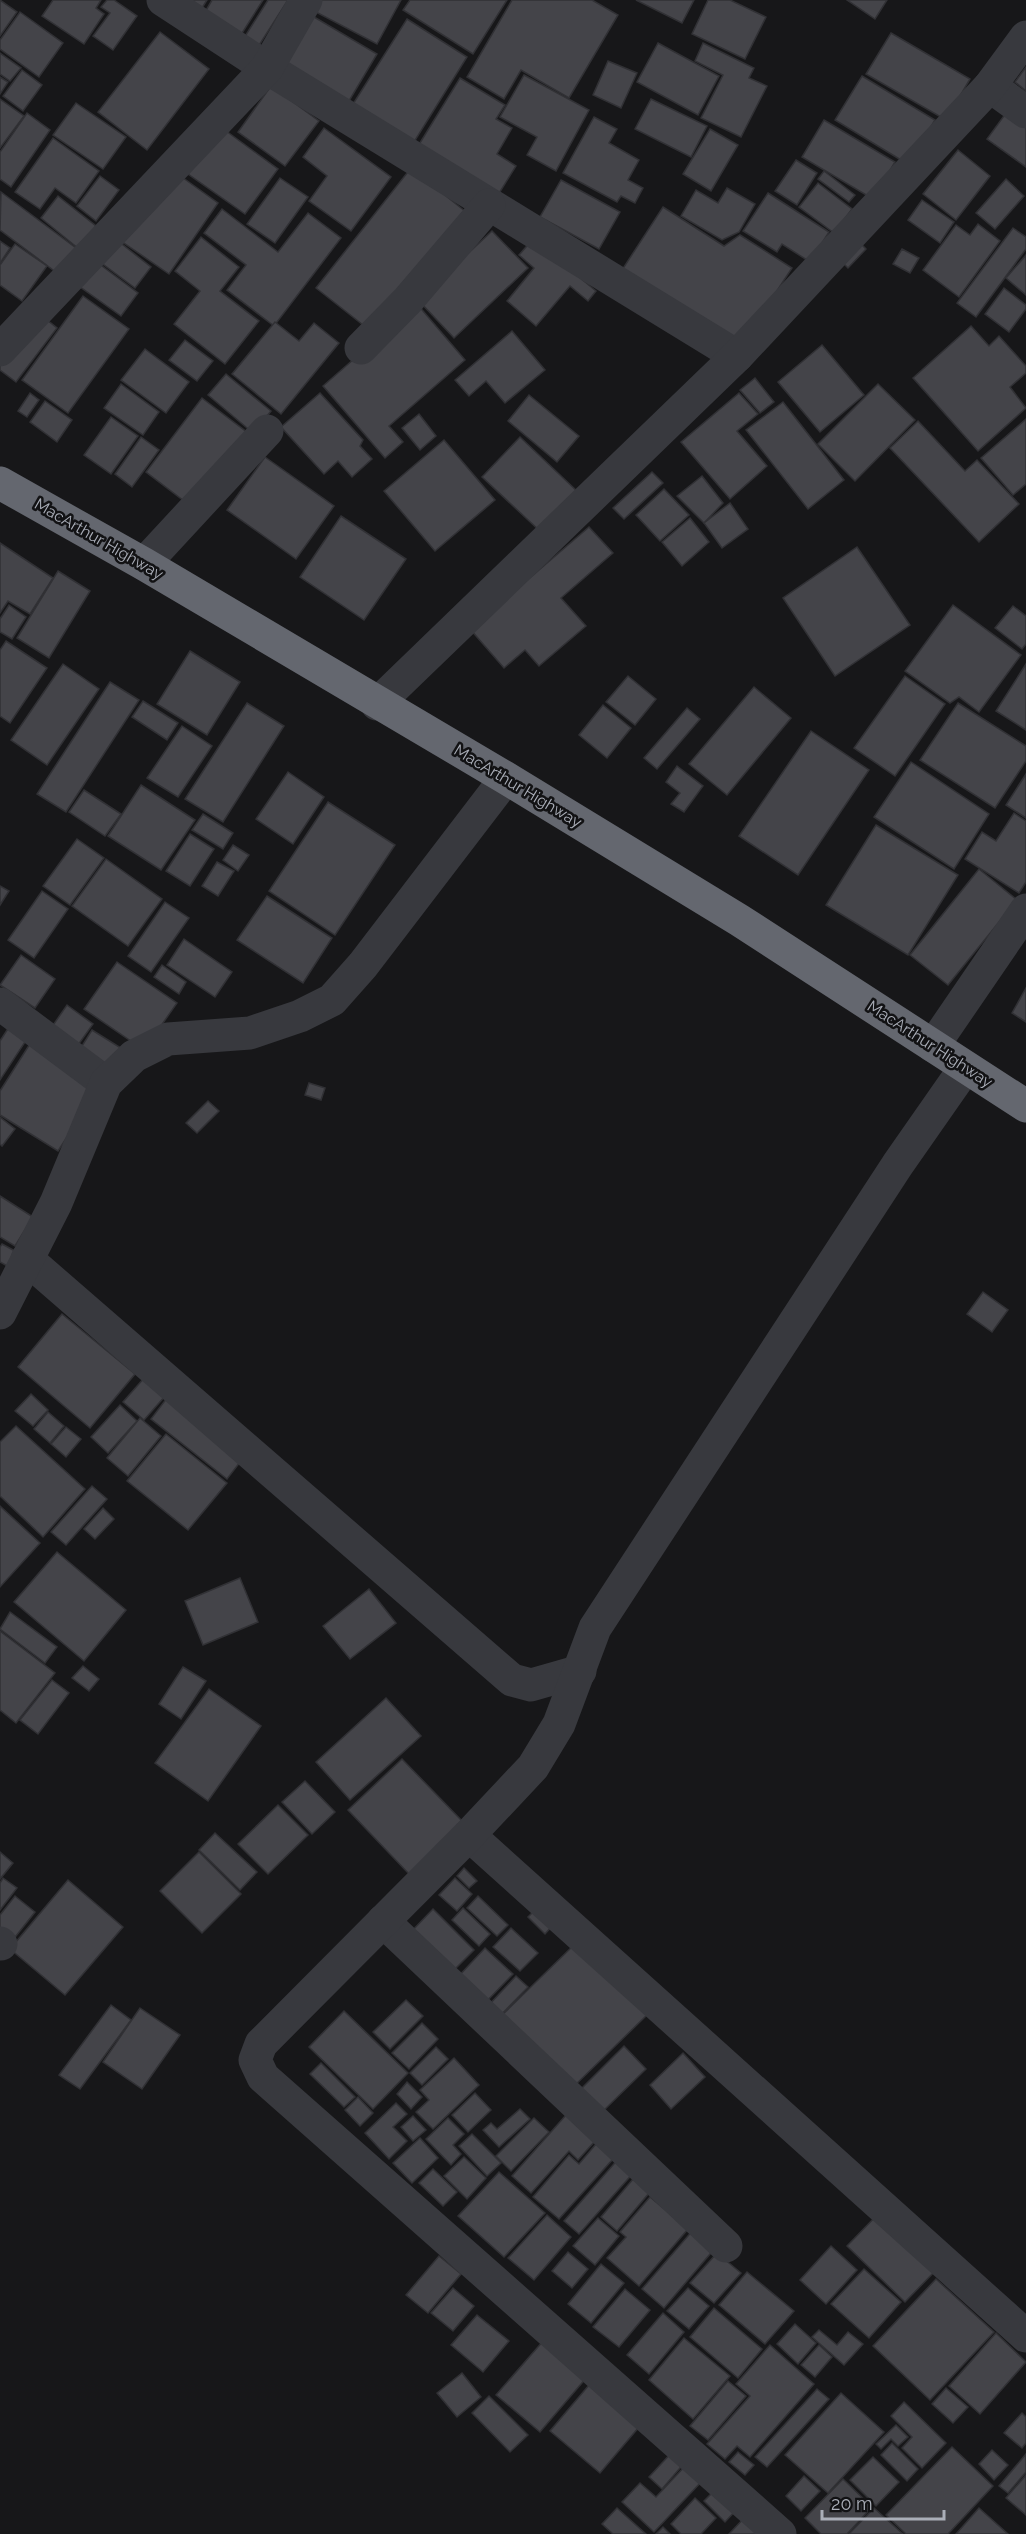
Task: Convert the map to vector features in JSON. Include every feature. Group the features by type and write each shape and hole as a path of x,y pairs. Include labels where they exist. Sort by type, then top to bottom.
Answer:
{"highway":[{"name":"MacArthur Highway","path":"0,483 144,564 377,704 506,778 739,920 1026,1106"}],"street":[{"path":"163,0 267,68 737,356"},
{"path":"0,350 267,68 306,0"},
{"path":"377,704 737,356 990,86 1026,37"},
{"path":"990,86 1026,112"},
{"path":"361,348 408,300 489,205"},
{"path":"144,564 267,431"},
{"path":"0,1312 56,1203 106,1083 134,1056 168,1040 250,1033 300,1016 332,1000 363,965 506,778"},
{"path":"933,1046 1026,910"},
{"path":"0,1004 106,1083"},
{"path":"780,2534 263,2077 255,2060 261,2044 469,1835 533,1767 559,1724 595,1628 898,1164 965,1068"},
{"path":"27,1259 512,1680 531,1685 580,1671"},
{"path":"469,1835 1026,2336"},
{"path":"383,1921 726,2246"}],"building":[{"path":"0,0 17,12 0,36"},
{"path":"53,0 101,0 96,8 104,14 84,44 42,16"},
{"path":"107,0 114,0 137,16 113,50 93,36 110,13 101,7"},
{"path":"171,0 207,0 197,16"},
{"path":"212,0 263,0 237,41 201,19"},
{"path":"268,0 288,0 256,50 242,41"},
{"path":"318,0 401,0 377,44 312,10"},
{"path":"410,0 507,0 473,54 403,10"},
{"path":"512,0 592,0 618,15 569,98 521,70 504,99 467,77"},
{"path":"636,0 694,0 682,23"},
{"path":"708,0 730,0 766,17 745,59 692,34"},
{"path":"847,0 887,0 875,19"},
{"path":"20,12 63,43 39,77 0,49 0,40"},
{"path":"309,14 377,54 346,106 279,67"},
{"path":"407,19 467,57 414,142 353,104"},
{"path":"160,32 209,69 147,150 98,112"},
{"path":"891,33 970,79 946,120 866,74"},
{"path":"658,43 719,76 698,115 637,82"},
{"path":"703,43 754,68 749,78 767,86 741,137 701,118 723,75 695,61"},
{"path":"0,53 21,68 10,81 0,74"},
{"path":"608,61 637,73 621,108 593,95"},
{"path":"1026,67 1026,91 1015,82"},
{"path":"22,70 42,85 23,111 3,96"},
{"path":"524,75 589,110 556,171 527,155 537,137 500,117"},
{"path":"862,76 935,120 917,150 901,160 835,120"},
{"path":"0,77 8,82 0,94"},
{"path":"460,78 505,105 496,119 512,128 497,154 516,166 498,195 418,146"},
{"path":"271,86 319,121 285,166 238,132"},
{"path":"0,99 24,116 0,148"},
{"path":"651,99 707,126 691,157 635,129"},
{"path":"76,103 126,137 103,169 53,135"},
{"path":"1009,109 1026,121 1026,167 987,139"},
{"path":"27,113 50,130 11,187 0,179 0,152"},
{"path":"594,117 617,129 609,143 639,160 628,180 643,188 635,203 621,196 617,202 563,173"},
{"path":"824,120 895,162 873,199 802,157"},
{"path":"222,128 278,169 245,214 188,174"},
{"path":"324,128 391,177 351,231 309,201 327,176 303,157"},
{"path":"710,129 738,145 711,191 683,174"},
{"path":"53,138 99,171 76,203 55,188 40,209 15,192"},
{"path":"958,150 990,176 956,220 923,194"},
{"path":"796,160 817,173 797,205 775,191"},
{"path":"411,168 466,212 372,332 316,288"},
{"path":"172,170 218,203 169,274 121,241"},
{"path":"824,171 855,195 849,202 818,179"},
{"path":"100,176 119,190 96,221 77,206"},
{"path":"280,178 308,197 275,243 247,224"},
{"path":"1006,179 1024,196 995,229 976,213"},
{"path":"561,180 620,212 599,249 540,217"},
{"path":"818,183 852,209 834,233 799,207"},
{"path":"727,188 755,204 739,232 722,240 681,216 696,190 718,203"},
{"path":"1,192 76,248 57,273 0,230"},
{"path":"768,193 829,232 810,262 782,244 777,252 743,231"},
{"path":"58,196 96,226 79,249 41,218"},
{"path":"922,200 954,222 940,243 908,220"},
{"path":"663,207 724,246 740,235 792,268 740,347 622,270"},
{"path":"222,209 278,252 308,213 341,238 274,326 227,290 246,265 204,233"},
{"path":"978,224 1000,241 959,297 923,270 956,225 970,235"},
{"path":"1013,228 1026,237 1026,249 976,317 957,303"},
{"path":"492,231 528,268 454,338 418,300"},
{"path":"113,237 151,267 135,288 96,259"},
{"path":"201,237 239,267 220,291 259,321 225,364 174,324 200,291 175,271"},
{"path":"854,237 866,249 848,268 836,256"},
{"path":"533,239 596,291 588,301 570,286 536,326 507,301 534,268 519,255"},
{"path":"0,241 10,248 0,263"},
{"path":"15,244 47,266 22,301 0,285 0,265"},
{"path":"902,249 919,258 910,273 893,264"},
{"path":"1026,255 1026,295 1006,278"},
{"path":"94,260 138,293 121,316 76,284"},
{"path":"1004,288 1026,305 1026,309 1009,332 985,314"},
{"path":"83,296 129,329 68,413 22,380"},
{"path":"417,304 465,360 389,426 403,442 385,458 323,386"},
{"path":"37,312 57,328 16,382 0,370 0,363"},
{"path":"275,322 299,341 314,323 339,343 281,414 232,374"},
{"path":"971,326 989,346 999,336 1026,366 1026,373 1010,387 1026,408 978,451 913,378"},
{"path":"512,331 545,370 505,403 486,381 469,396 455,380"},
{"path":"185,340 213,361 197,381 169,360"},
{"path":"822,345 864,395 820,432 778,382"},
{"path":"145,349 189,382 166,413 121,380"},
{"path":"226,374 271,411 253,433 208,395"},
{"path":"755,378 774,402 760,413 740,390"},
{"path":"121,384 159,412 143,435 104,408"},
{"path":"878,384 915,420 855,481 818,444"},
{"path":"30,393 39,400 27,417 18,411"},
{"path":"320,393 363,440 360,446 372,459 352,477 338,461 324,474 281,427"},
{"path":"739,393 758,414 737,431 767,466 730,499 681,442"},
{"path":"529,395 579,436 557,462 508,421"},
{"path":"202,398 248,433 192,507 146,472"},
{"path":"45,401 72,420 57,442 30,422"},
{"path":"783,402 844,480 808,509 746,430"},
{"path":"419,414 436,436 420,450 402,428"},
{"path":"111,417 138,436 111,474 84,455"},
{"path":"1026,419 1026,484 1013,495 981,458"},
{"path":"918,421 965,471 977,460 1019,504 979,542 890,448"},
{"path":"141,437 159,450 132,487 115,474"},
{"path":"520,437 579,493 542,533 482,477"},
{"path":"444,440 495,500 435,551 384,491"},
{"path":"265,457 334,506 296,559 227,510"},
{"path":"652,472 663,483 624,519 613,508"},
{"path":"702,476 723,503 704,523 677,496"},
{"path":"664,489 689,515 660,541 636,515"},
{"path":"730,503 748,529 722,548 704,523"},
{"path":"341,516 406,559 364,620 300,577"},
{"path":"690,518 709,542 682,566 662,542"},
{"path":"589,527 613,553 561,598 586,626 539,666 525,650 504,668 470,629"},
{"path":"0,543 53,578 30,614 8,601 0,613"},
{"path":"857,547 910,625 835,676 783,598"},
{"path":"58,571 90,591 49,658 17,638"},
{"path":"9,605 26,617 12,639 0,632 0,619"},
{"path":"953,605 1021,655 979,712 959,697 950,703 905,671"},
{"path":"1013,606 1026,616 1026,644 1022,649 995,628"},
{"path":"6,641 47,668 10,723 0,716 0,650"},
{"path":"190,651 240,682 207,735 157,704"},
{"path":"63,664 99,689 47,765 11,740"},
{"path":"1026,664 1026,730 996,711"},
{"path":"628,676 656,699 635,725 606,702"},
{"path":"905,676 945,704 895,776 854,748"},
{"path":"110,682 139,700 66,812 37,794"},
{"path":"754,687 791,718 727,795 689,764"},
{"path":"143,701 178,723 167,740 132,717"},
{"path":"247,703 284,726 223,822 185,799"},
{"path":"958,703 1026,746 1026,761 995,808 920,760"},
{"path":"603,705 631,728 607,758 579,735"},
{"path":"687,708 700,719 657,769 644,758"},
{"path":"182,726 212,746 178,797 147,778"},
{"path":"811,731 869,770 798,875 739,836"},
{"path":"911,762 989,814 954,869 874,817"},
{"path":"677,766 703,786 684,812 671,804 680,793 666,782"},
{"path":"288,772 324,797 293,844 256,819"},
{"path":"1026,774 1026,818 1006,805"},
{"path":"141,785 195,820 161,870 108,836"},
{"path":"84,790 121,814 105,836 69,812"},
{"path":"328,802 395,845 335,935 269,891"},
{"path":"1014,813 1026,821 1026,882 1019,893 965,859 982,832 996,841"},
{"path":"203,814 233,833 223,849 192,830"},
{"path":"876,825 958,875 908,955 826,905"},
{"path":"190,834 214,849 190,886 166,871"},
{"path":"77,839 104,858 70,905 43,886"},
{"path":"233,845 249,855 238,871 223,860"},
{"path":"106,859 162,899 128,946 72,906"},
{"path":"217,862 234,871 218,896 202,886"},
{"path":"979,869 1017,900 948,985 910,955"},
{"path":"0,886 9,891 0,905"},
{"path":"42,891 68,909 34,958 8,940"},
{"path":"267,896 332,938 303,983 237,940"},
{"path":"165,902 189,918 151,972 128,956"},
{"path":"184,939 232,972 215,997 167,965"},
{"path":"21,955 55,979 35,1008 0,985"},
{"path":"117,962 177,1003 144,1050 84,1009"},
{"path":"162,965 186,982 179,994 154,977"},
{"path":"1026,988 1026,1022 1012,1013"},
{"path":"67,1005 93,1024 73,1052 47,1034"},
{"path":"9,1027 27,1039 0,1080 0,1041"},
{"path":"92,1030 124,1050 108,1074 77,1054"},
{"path":"33,1039 102,1083 58,1151 0,1115 0,1091"},
{"path":"309,1083 325,1088 321,1100 305,1095"},
{"path":"208,1101 219,1111 197,1133 186,1123"},
{"path":"0,1117 15,1129 2,1146 0,1144"},
{"path":"0,1196 33,1217 15,1246 0,1237"},
{"path":"2,1244 15,1251 16,1271 0,1262"},
{"path":"983,1292 1008,1310 992,1332 967,1314"},
{"path":"62,1314 135,1374 90,1428 18,1367"},
{"path":"145,1377 166,1395 144,1420 123,1402"},
{"path":"31,1394 48,1410 33,1426 15,1411"},
{"path":"167,1398 244,1457 227,1479 151,1419"},
{"path":"120,1405 137,1421 108,1453 91,1437"},
{"path":"48,1412 64,1426 50,1443 34,1429"},
{"path":"140,1418 161,1436 128,1476 107,1458"},
{"path":"16,1426 85,1489 43,1537 0,1496 0,1442"},
{"path":"66,1427 81,1439 66,1457 51,1444"},
{"path":"166,1434 227,1483 188,1530 127,1481"},
{"path":"92,1486 107,1499 66,1545 51,1532"},
{"path":"0,1506 40,1543 0,1587"},
{"path":"103,1508 114,1519 95,1539 84,1529"},
{"path":"57,1552 126,1610 84,1661 14,1602"},
{"path":"240,1578 258,1622 203,1645 185,1601"},
{"path":"369,1589 396,1623 350,1659 323,1626"},
{"path":"10,1612 57,1647 45,1663 0,1629"},
{"path":"0,1631 55,1673 16,1723 0,1710"},
{"path":"83,1666 99,1679 89,1691 72,1678"},
{"path":"183,1667 206,1681 181,1719 159,1704"},
{"path":"52,1680 69,1693 38,1734 20,1720"},
{"path":"209,1689 261,1726 208,1801 155,1763"},
{"path":"386,1698 421,1736 350,1800 316,1762"},
{"path":"402,1759 464,1823 410,1875 348,1810"},
{"path":"305,1781 335,1812 312,1834 282,1802"},
{"path":"278,1805 308,1835 268,1874 238,1844"},
{"path":"215,1833 257,1872 240,1890 199,1850"},
{"path":"0,1852 13,1863 0,1879"},
{"path":"199,1852 241,1894 202,1933 160,1891"},
{"path":"464,1868 477,1881 469,1888 457,1876"},
{"path":"3,1878 17,1888 0,1910 0,1883"},
{"path":"455,1878 472,1894 457,1911 439,1895"},
{"path":"68,1880 123,1927 65,1995 10,1949"},
{"path":"15,1896 35,1912 12,1941 0,1932 0,1915"},
{"path":"478,1896 508,1925 497,1936 467,1908"},
{"path":"538,1907 554,1924 545,1934 528,1917"},
{"path":"463,1908 490,1934 479,1946 452,1920"},
{"path":"433,1909 474,1950 450,1974 409,1934"},
{"path":"511,1928 538,1953 520,1971 493,1947"},
{"path":"577,1942 648,2014 567,2093 496,2021"},
{"path":"485,1948 513,1974 483,2005 456,1979"},
{"path":"516,1976 528,1987 497,2019 486,2008"},
{"path":"406,2000 423,2016 390,2049 373,2032"},
{"path":"111,2005 131,2020 80,2089 59,2075"},
{"path":"140,2008 180,2035 142,2089 103,2062"},
{"path":"344,2011 408,2073 373,2109 309,2047"},
{"path":"422,2023 438,2039 409,2069 392,2053"},
{"path":"624,2046 646,2069 600,2114 578,2092"},
{"path":"436,2047 448,2059 422,2085 410,2073"},
{"path":"683,2053 705,2077 671,2109 650,2085"},
{"path":"454,2058 479,2085 433,2129 416,2112 429,2100 420,2090"},
{"path":"321,2063 355,2097 344,2107 310,2074"},
{"path":"407,2082 422,2097 411,2109 397,2094"},
{"path":"475,2093 491,2110 468,2132 452,2115"},
{"path":"358,2097 373,2113 360,2126 345,2110"},
{"path":"396,2103 407,2114 393,2127 407,2141 389,2159 365,2133"},
{"path":"520,2109 530,2119 499,2147 483,2130 491,2123 497,2129"},
{"path":"566,2115 595,2141 578,2160 569,2151 531,2193 512,2176"},
{"path":"413,2116 426,2130 413,2141 401,2127"},
{"path":"448,2118 464,2134 453,2145 461,2154 451,2165 426,2139"},
{"path":"534,2118 549,2132 511,2171 496,2156"},
{"path":"472,2134 501,2163 487,2176 459,2146"},
{"path":"420,2138 438,2158 412,2183 393,2163"},
{"path":"596,2144 613,2159 559,2219 533,2197 569,2155 579,2164"},
{"path":"464,2157 486,2178 467,2199 444,2176"},
{"path":"620,2157 635,2171 579,2234 564,2221"},
{"path":"433,2169 457,2192 443,2206 419,2183"},
{"path":"499,2172 545,2213 504,2257 458,2216"},
{"path":"639,2172 655,2186 617,2231 601,2217"},
{"path":"650,2197 688,2229 639,2286 607,2258 626,2237 620,2232"},
{"path":"881,2211 939,2267 905,2302 847,2246"},
{"path":"547,2215 571,2237 534,2280 508,2258"},
{"path":"598,2218 619,2236 595,2265 573,2246"},
{"path":"694,2229 716,2247 664,2308 642,2289"},
{"path":"831,2246 857,2270 826,2304 800,2280"},
{"path":"568,2252 588,2269 572,2288 552,2271"},
{"path":"717,2253 741,2273 714,2303 690,2283"},
{"path":"439,2256 461,2274 428,2313 406,2295"},
{"path":"601,2264 624,2283 591,2323 568,2304"},
{"path":"864,2269 901,2302 869,2338 831,2304"},
{"path":"747,2272 794,2311 765,2344 719,2305"},
{"path":"936,2279 994,2332 930,2400 873,2346"},
{"path":"453,2288 474,2306 453,2331 431,2313"},
{"path":"688,2288 709,2306 689,2329 667,2311"},
{"path":"625,2289 650,2310 619,2347 593,2327"},
{"path":"714,2308 762,2349 738,2378 690,2337"},
{"path":"663,2313 684,2332 649,2374 627,2355"},
{"path":"477,2315 509,2341 483,2372 451,2345"},
{"path":"795,2324 816,2343 798,2364 777,2344"},
{"path":"819,2330 837,2345 848,2332 863,2344 844,2365 812,2337"},
{"path":"996,2333 1026,2362 980,2414 949,2386"},
{"path":"684,2338 730,2376 693,2419 649,2380"},
{"path":"544,2340 587,2377 540,2432 496,2395"},
{"path":"770,2345 814,2384 750,2457 737,2446 725,2459 707,2444 750,2396 736,2384"},
{"path":"819,2345 832,2357 815,2377 801,2365"},
{"path":"462,2373 481,2397 457,2417 437,2393"},
{"path":"595,2378 645,2420 600,2473 550,2431"},
{"path":"728,2381 746,2396 708,2440 690,2426"},
{"path":"946,2388 968,2407 953,2423 932,2404"},
{"path":"817,2389 829,2399 767,2467 755,2457"},
{"path":"841,2393 884,2432 828,2493 785,2455"},
{"path":"489,2396 528,2435 510,2452 472,2413"},
{"path":"904,2402 946,2443 922,2468 902,2448 912,2437 891,2416"},
{"path":"1022,2413 1026,2417 1026,2443 1022,2448 1004,2433"},
{"path":"896,2425 908,2437 898,2446 891,2439 881,2449 876,2444"},
{"path":"892,2443 918,2469 907,2481 881,2455"},
{"path":"952,2447 993,2486 948,2534 906,2534 886,2515"},
{"path":"674,2450 686,2461 662,2489 649,2477"},
{"path":"992,2450 1008,2465 994,2480 979,2464"},
{"path":"738,2452 754,2465 745,2475 729,2462"},
{"path":"1026,2454 1026,2472 1008,2493 999,2486"},
{"path":"873,2457 899,2482 876,2506 850,2480"},
{"path":"687,2464 703,2480 654,2532 622,2502 640,2483 656,2497"},
{"path":"1026,2475 1026,2515 1006,2498"},
{"path":"804,2476 820,2491 801,2511 786,2496"},
{"path":"843,2479 872,2507 847,2534 821,2534 805,2518"},
{"path":"718,2487 739,2507 725,2522 704,2501"},
{"path":"695,2498 716,2518 701,2534 681,2534 671,2524"},
{"path":"617,2508 646,2534 613,2534 602,2524"},
{"path":"874,2508 903,2534 849,2534"},
{"path":"979,2508 1008,2534 956,2534"},
{"path":"746,2516 765,2534 729,2534"},
{"path":"663,2527 670,2534 656,2534"}]}
